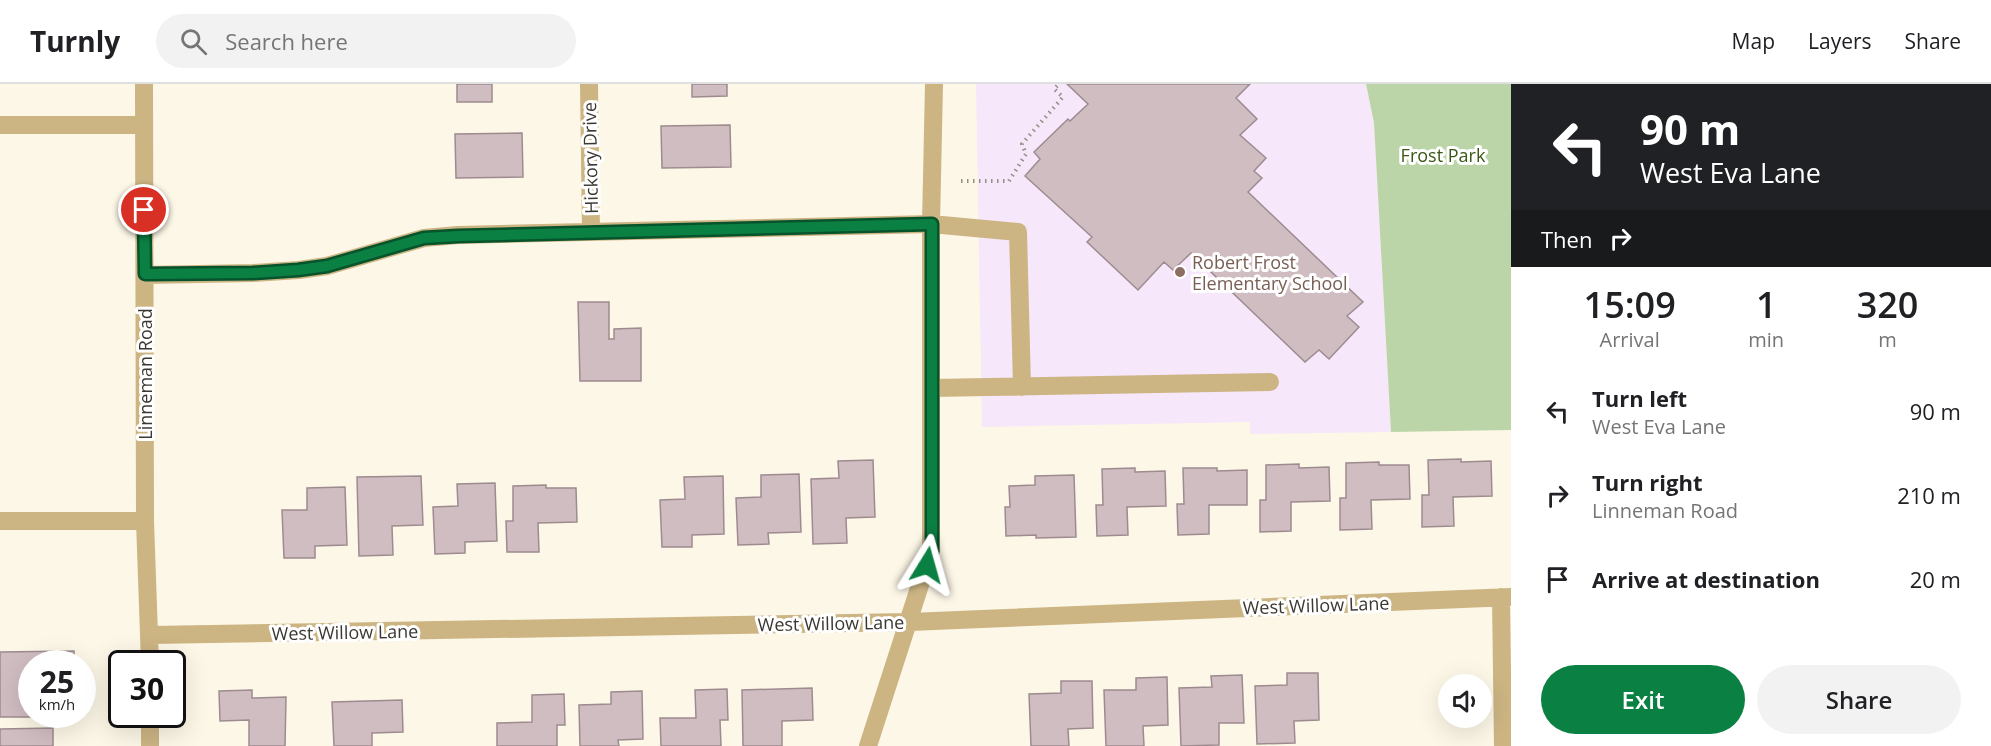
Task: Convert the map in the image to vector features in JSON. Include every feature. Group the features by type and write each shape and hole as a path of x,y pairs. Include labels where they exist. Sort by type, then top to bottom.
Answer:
{"street":[{"name":"Linneman Road","path":"144,84 145,521 150,650"},
{"name":"Hickory Drive","path":"590,84 591,232"},
{"path":"868,746 932,551 934,84"},
{"path":"0,125 143,125"},
{"path":"145,274 253,273 298,270 327,266 424,238 458,236 932,224 1017,232 1022,387"},
{"path":"932,388 1270,382"},
{"path":"0,521 145,521"},
{"path":"1503,746 1506,597"},
{"name":"West Willow Lane","path":"150,635 910,622 1506,597"},
{"path":"150,728 150,746"}],"path":[{"path":"961,181 1009,181 1026,154 1022,144 1063,97 1054,89 1059,84"}],"shaded area":[{"name":"Robert Frost Elementary School","path":"976,84 1366,84 1374,123 1391,432 1250,434 1250,422 982,427"}],"green space":[{"name":"Frost Park","path":"1366,84 1511,84 1511,430 1391,432 1374,123"}],"building":[{"path":"457,84 492,84 492,102 457,102"},
{"path":"692,84 727,84 727,96 692,97"},
{"path":"1067,84 1250,84 1236,98 1257,119 1240,135 1266,158 1254,171 1262,178 1248,192 1363,302 1347,316 1359,327 1329,359 1319,350 1305,362 1191,253 1173,270 1164,262 1138,290 1087,242 1092,237 1025,176 1040,159 1034,152 1068,119 1070,121 1088,104"},
{"path":"730,125 731,167 662,168 661,126"},
{"path":"522,133 523,177 456,178 455,134"},
{"path":"578,302 609,302 609,339 614,339 614,329 641,328 641,381 580,381"},
{"path":"1461,459 1461,462 1491,461 1492,496 1453,497 1454,526 1422,527 1422,495 1429,495 1428,460"},
{"path":"873,460 875,517 846,518 847,543 813,544 811,479 839,478 838,461"},
{"path":"1379,462 1379,465 1409,465 1410,499 1371,500 1372,529 1340,530 1340,498 1346,498 1346,463"},
{"path":"1299,464 1299,468 1329,467 1330,501 1291,502 1291,531 1260,532 1260,500 1266,500 1266,465"},
{"path":"1135,468 1135,472 1165,471 1166,506 1127,507 1128,535 1097,536 1096,505 1103,505 1102,469"},
{"path":"1183,468 1217,468 1217,471 1247,470 1247,505 1209,505 1209,534 1178,535 1177,504 1184,504"},
{"path":"799,474 801,532 768,533 769,544 738,545 736,498 761,497 761,475"},
{"path":"1074,475 1076,537 1006,536 1005,507 1010,507 1009,486 1035,485 1035,476"},
{"path":"421,476 423,525 392,526 393,555 359,556 357,477"},
{"path":"723,476 724,534 692,535 692,547 662,547 660,500 685,499 684,477"},
{"path":"495,483 497,541 465,542 465,553 435,554 433,507 458,506 457,484"},
{"path":"546,485 546,488 576,488 577,522 538,523 539,552 507,552 506,521 513,521 513,486"},
{"path":"345,487 347,545 315,546 315,558 284,558 282,510 307,510 307,488"},
{"path":"0,652 18,652 18,717 0,717"},
{"path":"1287,673 1318,673 1319,720 1294,721 1295,743 1257,744 1255,686 1287,685"},
{"path":"1242,675 1244,723 1219,723 1219,745 1181,746 1179,688 1212,687 1211,676"},
{"path":"1167,677 1168,725 1143,726 1144,746 1106,746 1104,690 1136,690 1136,678"},
{"path":"1061,681 1092,681 1093,728 1068,729 1069,746 1031,746 1029,694 1061,693"},
{"path":"812,688 813,720 782,721 782,746 743,746 742,690"},
{"path":"727,689 728,720 720,720 721,746 661,746 660,718 696,718 695,690"},
{"path":"252,690 252,698 286,697 285,746 249,746 249,720 220,721 219,691"},
{"path":"642,691 643,739 618,740 619,746 580,746 579,705 611,704 611,692"},
{"path":"564,694 565,725 557,725 557,746 497,746 497,723 532,722 532,695"},
{"path":"402,700 403,732 372,733 372,746 334,746 332,702"},
{"path":"53,728 53,746 0,746 0,729"}],"place":[{"name":"Robert Frost Elementary School","path":"1180,272"}],"route":[{"path":"144,210 145,274 253,273 298,270 327,266 424,238 932,224 932,551 927,565"}]}
